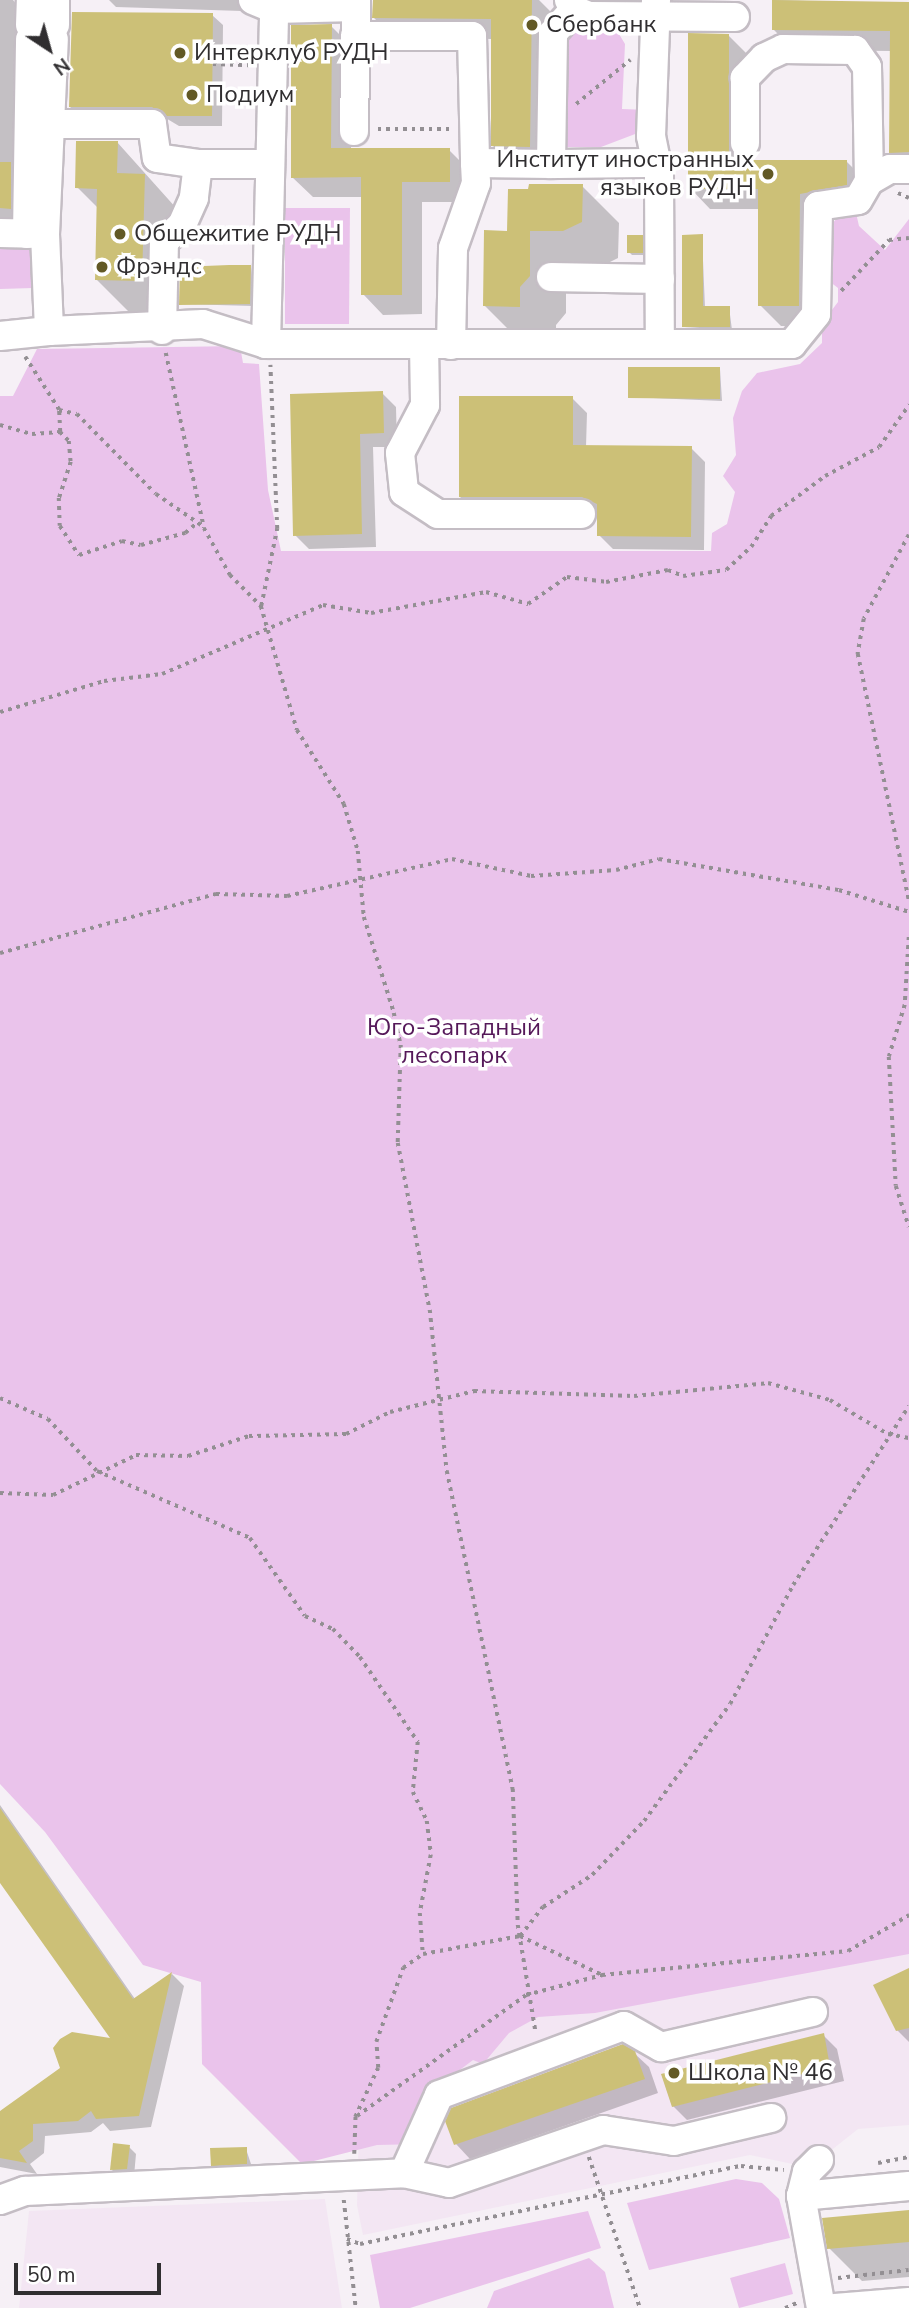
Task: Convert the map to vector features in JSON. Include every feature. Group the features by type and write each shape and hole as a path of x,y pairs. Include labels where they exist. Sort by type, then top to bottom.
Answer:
{"lane":[{"path":"266,344 270,164 263,5 356,4 360,130"},
{"path":"551,164 553,33 572,5 736,17"},
{"path":"655,9 654,163 660,279 660,344"},
{"path":"42,22 41,124 24,234 49,331"},
{"path":"355,36 472,36 476,183 453,248 438,345 425,405 400,453 404,492 438,514 581,514"},
{"path":"745,143 745,78 764,58 783,49 855,50 867,67 869,181"},
{"path":"41,124 152,124 158,158 198,164 270,164"},
{"path":"475,163 654,163"},
{"path":"162,330 164,241 182,225 194,198 198,164"},
{"path":"0,336 49,331 162,330 203,324 266,344 792,344 816,314 818,206 858,200 869,181 890,169 909,169"},
{"path":"551,277 660,279"},
{"path":"404,2173 439,2095 624,2026 661,2047 813,2012"},
{"path":"0,2200 25,2191 342,2180 404,2173 449,2183 603,2130 674,2141 771,2118"},
{"path":"821,2308 809,2176 909,2186"},
{"path":"835,2308 909,2302"}],"path":[{"path":"552,124 633,57 654,51"},
{"path":"213,64 236,65"},
{"path":"360,130 474,129"},
{"path":"816,314 889,240 909,238"},
{"path":"162,330 204,528"},
{"path":"261,606 277,528 266,344"},
{"path":"26,361 59,410 60,432 69,441 71,462 59,498 60,526 79,555 122,541 141,545 185,533 198,522"},
{"path":"0,712 104,681 162,674 268,628 291,624 303,610 323,605 370,613 486,592 528,604 567,577 596,582 726,569 751,547 771,516 825,476 879,447 909,405"},
{"path":"59,410 76,414 156,494 198,522 230,575 261,606 297,730 344,804 360,879 364,917 401,1045 398,1143 441,1398 449,1483 513,1789 520,1936 531,2018"},
{"path":"0,425 32,434 60,432"},
{"path":"909,535 864,619 858,654 909,900"},
{"path":"0,953 216,894 287,896 452,859 531,876 616,870 659,859 839,890 909,912"},
{"path":"909,937 905,1005 889,1057 896,1186 909,1227"},
{"path":"0,1493 53,1495 97,1471 136,1455 188,1456 249,1436 346,1434 441,1398 568,1390 634,1396 768,1383 830,1401 888,1434 909,1438"},
{"path":"0,1398 48,1419 97,1471 250,1538 305,1616 333,1629 360,1657 418,1742 413,1792 427,1821 431,1855 420,1913 423,1954"},
{"path":"520,1936 543,1907 592,1875 689,1766 888,1434 909,1406"},
{"path":"602,1975 520,1936 423,1954 403,1968 376,2042 378,2068 355,2117 526,1995 602,1975 848,1951 909,1915"},
{"path":"582,2137 640,2308"},
{"path":"347,2239 360,2244 741,2166 809,2176"},
{"path":"342,2180 356,2308"},
{"path":"834,2278 909,2270"}],"shaded area":[{"name":"Школа № 46","path":"909,1943 909,2125 858,2129 819,2160 797,2165 750,2155 363,2235 357,2205 359,2126 516,2021"},
{"path":"325,2199 342,2308 19,2308 29,2211"}],"green space":[{"path":"613,24 625,44 622,109 648,110 643,131 601,147 556,147 563,26"},
{"path":"285,208 350,208 349,324 285,324"},
{"name":"Юго-Западный лесопарк","path":"843,211 856,213 859,226 885,250 909,219 909,1954 595,2013 538,2017 509,2033 483,2064 473,2060 457,2072 420,2144 377,2145 302,2164 202,2064 201,1982 143,1965 45,1832 0,1784 0,396 13,396 37,349 240,346 243,363 259,364 268,490 281,551 711,551 712,533 727,524 735,492 723,476 736,455 733,418 742,391 757,373 800,364 822,343 822,323 838,302 838,288 825,278 826,231"},
{"path":"0,245 31,246 33,288 0,289"},
{"path":"736,2179 762,2183 779,2199 790,2238 649,2270 627,2203"},
{"path":"588,2211 601,2248 410,2308 380,2308 370,2255"},
{"path":"589,2258 605,2272 614,2308 487,2308 494,2291"},
{"path":"785,2263 793,2294 739,2308 730,2278"}],"building":[{"name":"Институт иностранных языков РУДН","path":"373,0 532,0 530,147 491,146 491,19 372,18"},
{"path":"772,0 909,2 909,152 889,153 890,31 772,30"},
{"name":"Интерклуб РУДН","path":"72,12 213,13 212,116 166,116 152,107 69,107"},
{"name":"Институт иностранных языков РУДН","path":"332,24 331,148 450,148 450,182 402,182 402,295 361,295 361,177 291,178 291,25"},
{"name":"Институт иностранных языков РУДН","path":"688,33 729,34 729,160 847,160 847,185 800,194 799,306 758,306 758,189 688,189"},
{"name":"Общежитие РУДН","path":"76,141 118,141 117,173 145,174 142,281 95,280 97,189 75,188"},
{"path":"0,162 11,162 11,209 0,208"},
{"path":"529,184 583,184 582,222 563,231 530,231 530,276 520,287 520,307 483,306 484,230 507,231 508,189 528,189"},
{"path":"703,234 703,306 730,306 730,327 682,327 682,235"},
{"path":"627,235 643,235 643,253 627,253"},
{"path":"251,265 250,304 179,305 180,267"},
{"path":"628,367 720,367 720,399 628,398"},
{"path":"383,391 384,433 360,434 362,534 293,536 290,394"},
{"path":"459,396 573,396 573,445 692,446 691,537 597,536 597,504 582,497 459,497"},
{"path":"0,1808 133,1999 172,1972 139,2116 96,2119 91,2111 78,2121 33,2124 33,2141 19,2151 27,2163 0,2158 0,2111 60,2068 53,2048 60,2039 72,2032 110,2038 0,1883"},
{"path":"909,1968 909,2028 896,2031 873,1985"},
{"path":"824,2033 830,2067 672,2107 661,2074"},
{"path":"623,2044 635,2051 645,2079 454,2145 445,2121 451,2108"},
{"path":"113,2143 130,2145 127,2169 110,2170"},
{"path":"247,2147 247,2164 211,2166 210,2148"},
{"path":"909,2210 909,2242 827,2249 822,2218"}],"place":[{"name":"Сбербанк","path":"532,25"},
{"name":"Интерклуб РУДН","path":"180,53"},
{"name":"Подиум","path":"192,95"},
{"name":"Институт иностранных языков РУДН","path":"768,174"},
{"name":"Общежитие РУДН","path":"120,234"},
{"name":"Фрэндс","path":"102,267"},
{"name":"Школа № 46","path":"674,2073"}]}
